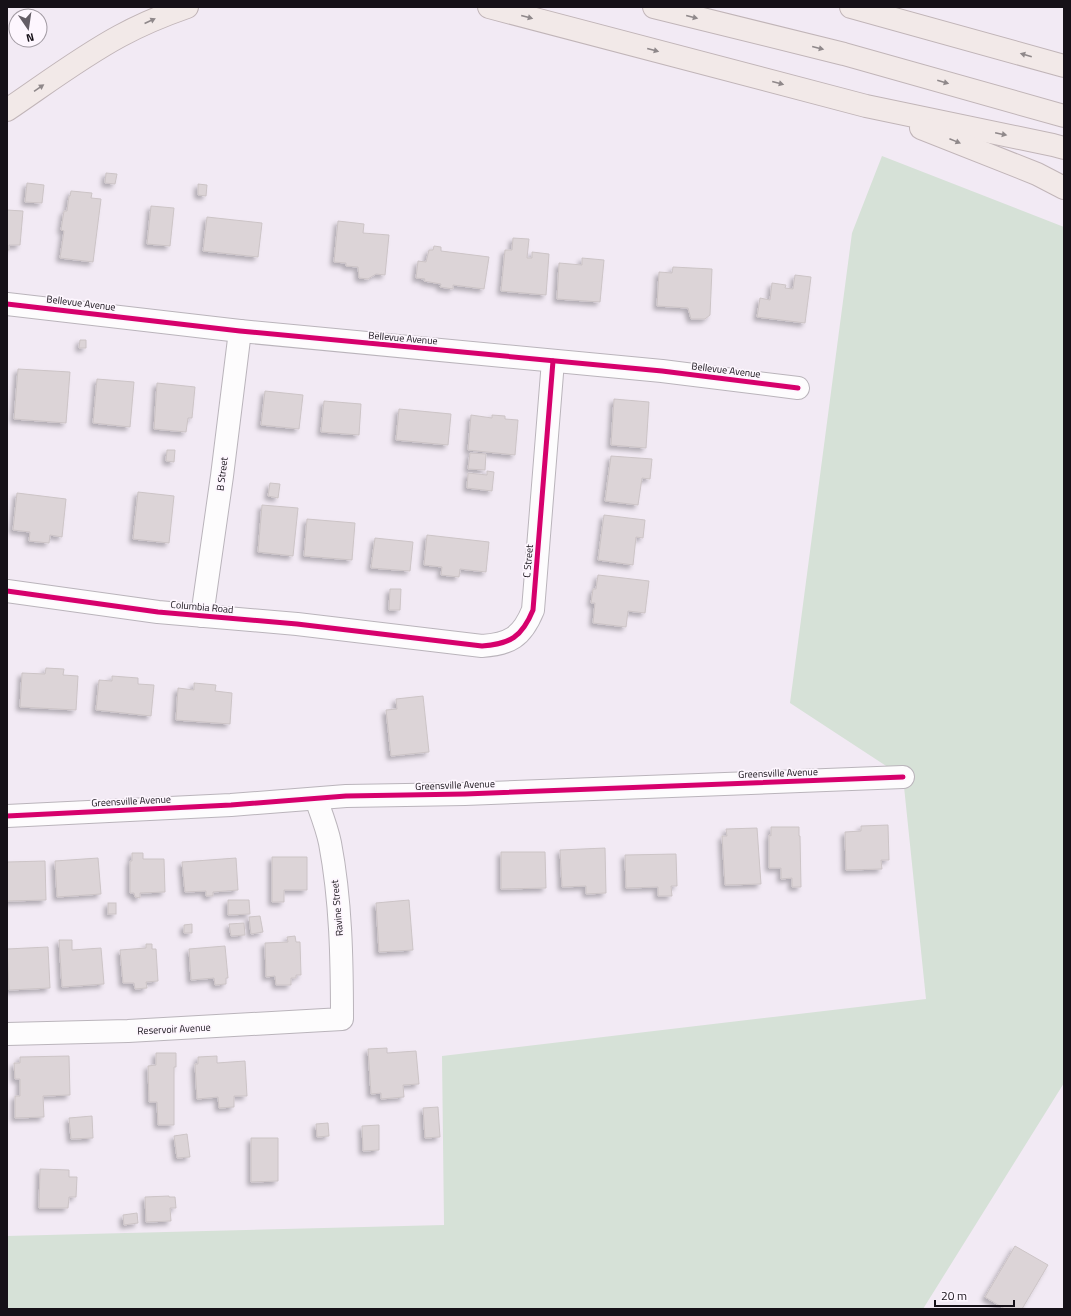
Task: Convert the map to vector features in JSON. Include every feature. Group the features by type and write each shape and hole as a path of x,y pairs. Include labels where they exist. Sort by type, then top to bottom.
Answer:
{"highway":[{"path":"7,110 119,36 155,19 187,7"},
{"path":"489,7 866,106 1064,148"},
{"path":"654,7 844,54 1064,116"},
{"path":"851,7 1064,66"},
{"path":"862,7 893,18"},
{"path":"866,106 1037,174 1064,188"}],"street":[{"name":"Bellevue Avenue","path":"7,304 240,331 662,371 798,388"},
{"name":"B Street","path":"202,616 222,476 240,331"},
{"name":"C Street","path":"397,636 482,646 500,644 516,637 528,623 533,610 553,361"},
{"name":"Columbia Road","path":"7,591 158,612 297,624 397,636"},
{"name":"Greensville Avenue","path":"7,816 231,805 346,796 466,794 903,777"},
{"name":"Ravine Street","path":"316,799 330,842 338,899 342,965 342,1020"},
{"name":"Reservoir Avenue","path":"7,1034 128,1031 342,1020"}],"shaded area":[{"path":"882,156 1064,227 1064,1083 923,1309 7,1309 7,1236 444,1225 442,1056 926,999 903,777 790,703 852,233"}],"building":[{"path":"106,173 117,174 115,184 105,183"},
{"path":"27,183 44,185 42,203 25,202"},
{"path":"198,184 207,185 206,196 198,195"},
{"path":"71,191 92,193 91,198 101,199 93,262 60,258 64,231 61,230 64,211 67,211"},
{"path":"151,206 174,208 170,246 147,244"},
{"path":"7,210 23,211 20,245 9,245 9,250 7,250"},
{"path":"207,217 262,223 258,257 203,251"},
{"path":"338,221 364,224 363,233 389,235 385,275 376,274 368,279 359,278 358,267 346,266 346,263 334,262"},
{"path":"513,238 529,239 527,258 532,258 532,252 549,254 546,295 501,291 505,250 512,250"},
{"path":"434,246 441,247 441,251 489,257 484,289 453,285 453,289 440,287 441,284 416,278 418,261 426,262 429,250 433,250"},
{"path":"582,258 604,260 600,302 557,299 559,263 582,265"},
{"path":"673,267 712,269 710,315 705,319 691,319 688,308 657,306 659,272 672,273"},
{"path":"795,275 811,277 805,323 757,317 760,298 770,300 772,283 786,285 785,288 793,289"},
{"path":"80,340 86,340 86,348 79,348"},
{"path":"18,369 70,372 66,423 14,419"},
{"path":"97,379 134,382 130,427 93,423"},
{"path":"157,383 195,387 192,418 188,418 186,432 154,429"},
{"path":"265,391 303,395 299,429 261,425"},
{"path":"614,399 649,402 646,448 611,445"},
{"path":"324,401 361,404 359,435 321,432"},
{"path":"399,409 451,414 448,445 396,440"},
{"path":"471,415 492,418 492,415 505,416 505,419 518,420 515,455 468,450"},
{"path":"167,450 175,450 174,462 166,461"},
{"path":"470,453 486,454 485,470 468,469"},
{"path":"611,456 652,459 650,479 642,478 638,505 605,501"},
{"path":"487,471 494,472 492,491 467,488 468,473 487,475"},
{"path":"270,483 280,484 278,498 268,496"},
{"path":"138,492 174,496 169,543 133,539"},
{"path":"17,493 66,499 62,537 50,535 49,543 29,541 30,532 13,530"},
{"path":"262,505 298,508 293,556 258,552"},
{"path":"604,515 645,520 643,538 636,537 633,565 598,560"},
{"path":"307,519 355,523 352,560 304,556"},
{"path":"427,535 489,542 486,572 460,569 459,577 441,575 442,567 424,565"},
{"path":"375,538 413,542 410,571 371,568"},
{"path":"598,575 649,581 645,613 628,611 626,627 593,623 595,603 591,603 593,589 596,589"},
{"path":"390,589 401,589 400,610 389,610"},
{"path":"46,668 64,669 63,675 78,676 76,710 20,707 22,673 45,674"},
{"path":"112,676 138,678 138,684 154,685 151,716 96,710 99,680 112,681"},
{"path":"194,683 216,685 215,691 232,693 230,724 176,720 178,688 194,690"},
{"path":"423,696 429,752 391,756 386,710 397,709 396,699"},
{"path":"888,825 889,860 881,860 882,869 846,870 845,832 861,831 861,826"},
{"path":"771,827 799,827 801,887 792,887 792,878 781,879 781,868 769,868 769,835 771,836"},
{"path":"757,828 761,884 725,885 722,836 727,836 726,829"},
{"path":"605,848 606,893 586,894 586,886 562,887 560,850"},
{"path":"501,852 545,852 546,888 501,889"},
{"path":"132,853 143,853 143,859 164,859 165,892 140,893 140,898 135,897 134,893 130,893 130,861 132,861"},
{"path":"676,854 677,886 671,886 672,896 658,896 658,887 626,888 625,855"},
{"path":"272,857 307,857 307,890 284,890 284,902 272,902"},
{"path":"98,858 101,894 57,897 55,861"},
{"path":"236,858 238,890 213,892 213,896 206,896 206,891 185,892 182,862"},
{"path":"45,861 46,900 7,901 7,862"},
{"path":"228,900 249,900 250,914 228,915"},
{"path":"409,900 413,950 379,952 376,903"},
{"path":"108,903 116,903 116,914 108,914"},
{"path":"260,916 263,932 251,934 249,917"},
{"path":"244,923 245,935 231,936 229,924"},
{"path":"192,924 192,933 184,933 184,925"},
{"path":"295,936 296,942 300,942 301,975 296,975 296,978 291,978 291,985 276,985 275,976 266,977 265,943 288,942 287,937"},
{"path":"59,940 72,940 72,950 101,948 104,984 62,987"},
{"path":"146,944 152,944 152,949 156,949 158,981 146,982 147,988 135,989 134,983 123,983 120,950 146,948"},
{"path":"225,946 228,978 226,978 226,984 215,985 214,978 191,980 189,949"},
{"path":"48,947 50,988 9,990 7,949"},
{"path":"387,1048 387,1053 416,1051 419,1084 403,1085 404,1097 381,1099 381,1093 371,1094 368,1049"},
{"path":"156,1053 176,1053 176,1067 174,1067 174,1125 158,1125 157,1102 149,1102 148,1066 156,1065"},
{"path":"69,1056 70,1095 43,1096 44,1117 15,1118 15,1096 20,1096 20,1079 15,1079 14,1063 20,1063 20,1057"},
{"path":"217,1056 217,1063 245,1061 247,1096 234,1096 234,1107 219,1108 218,1097 197,1099 195,1064 198,1064 198,1057"},
{"path":"438,1107 440,1137 425,1138 423,1108"},
{"path":"92,1116 93,1138 71,1139 69,1118"},
{"path":"328,1123 329,1136 317,1137 316,1124"},
{"path":"379,1125 379,1150 363,1151 362,1126"},
{"path":"187,1134 190,1157 177,1158 174,1136"},
{"path":"251,1138 278,1138 278,1181 251,1182"},
{"path":"40,1169 69,1170 69,1177 77,1177 76,1197 69,1197 68,1208 39,1208"},
{"path":"145,1197 175,1197 176,1208 170,1208 171,1221 146,1222"},
{"path":"137,1213 138,1223 124,1225 123,1215"},
{"path":"1015,1246 1048,1265 1022,1309 1005,1309 985,1297"}],"cycle path":[{"path":"7,304 240,331 662,371 798,388"},
{"path":"7,591 158,612 297,624 482,646 508,641 519,633 524,627 533,610 553,361"},
{"path":"7,816 231,805 346,796 465,794 903,777"}]}
